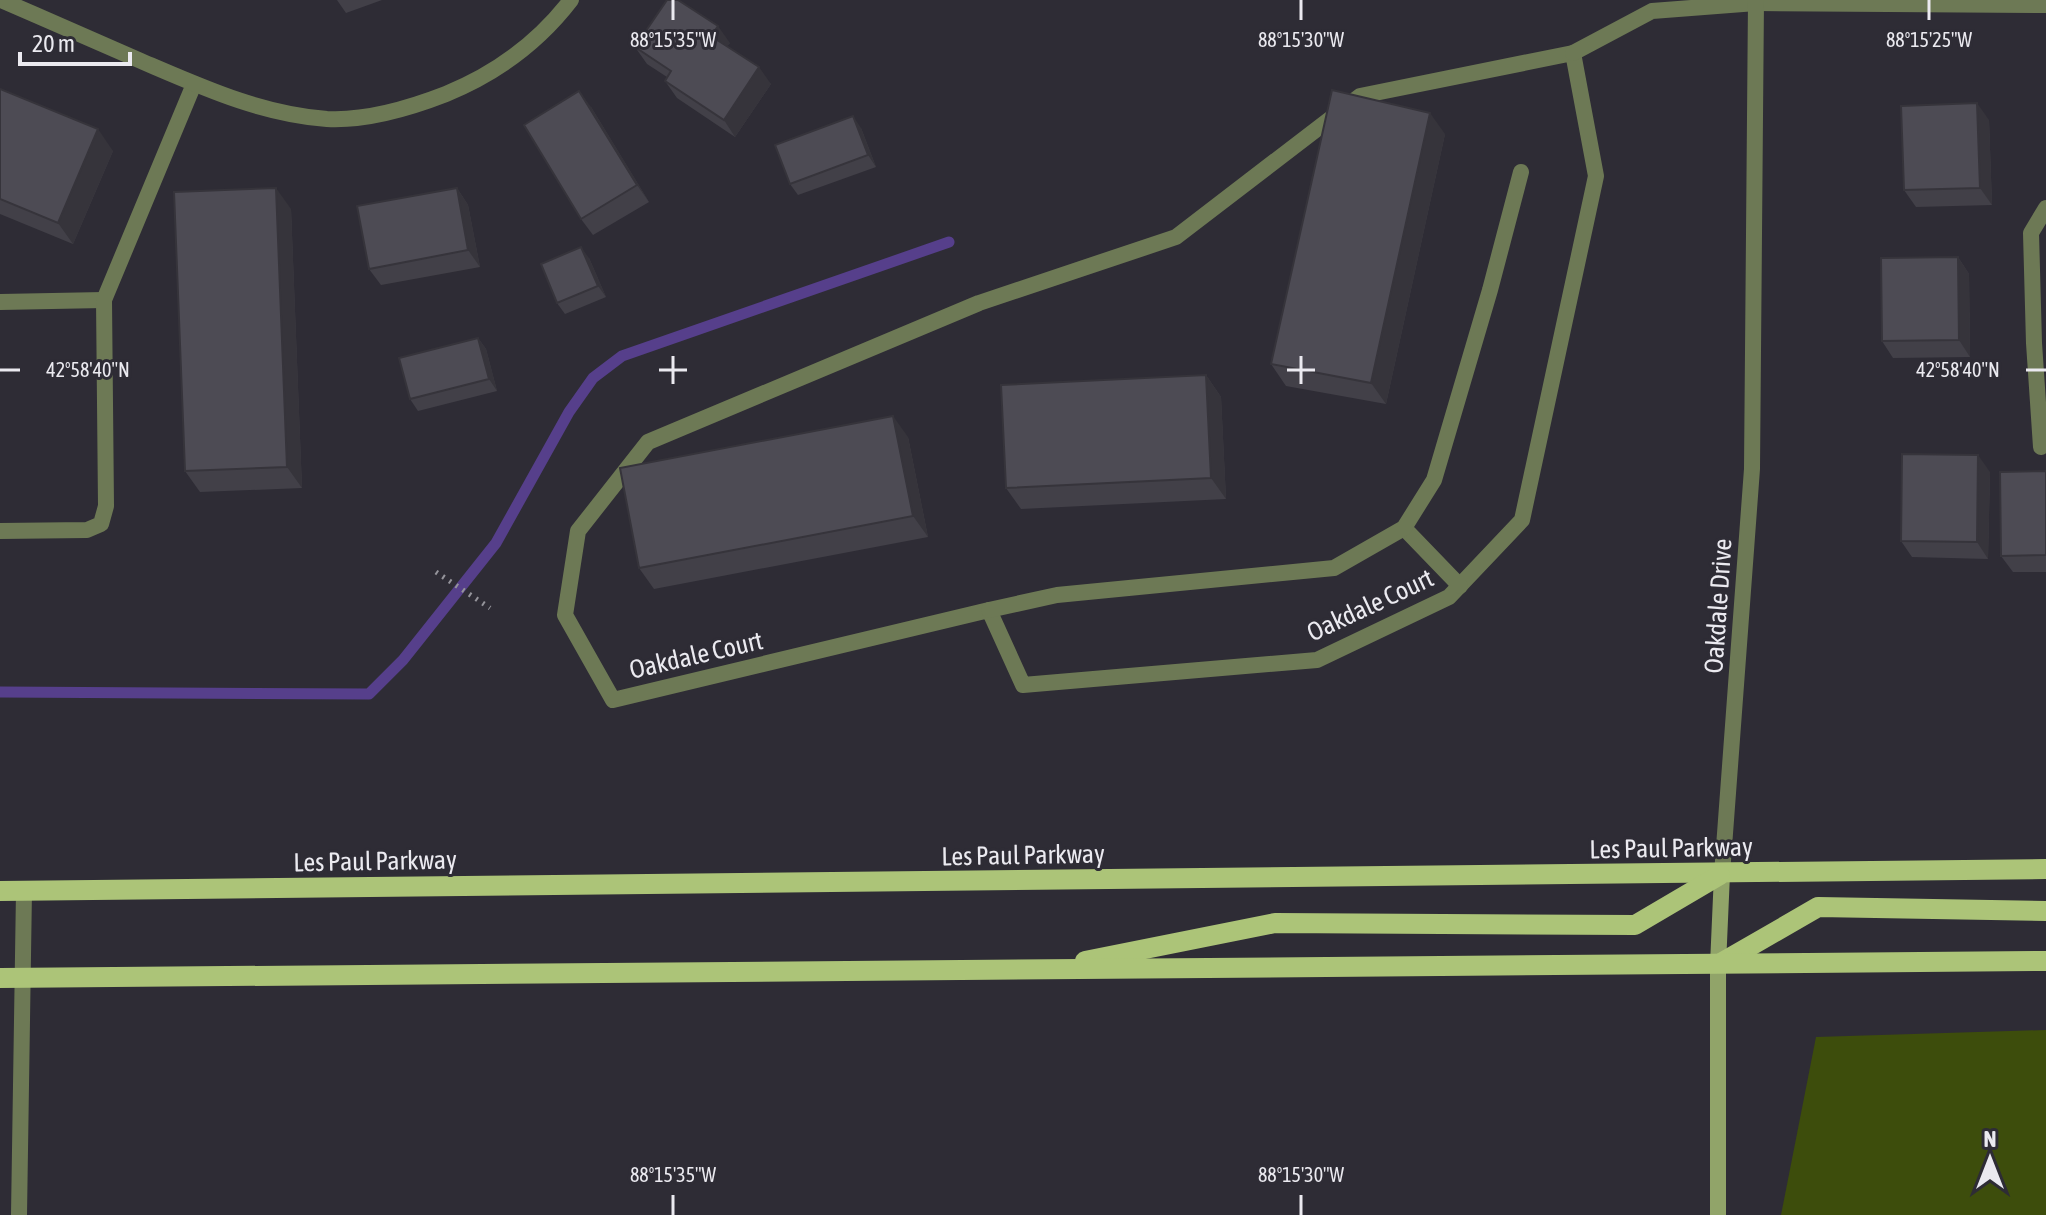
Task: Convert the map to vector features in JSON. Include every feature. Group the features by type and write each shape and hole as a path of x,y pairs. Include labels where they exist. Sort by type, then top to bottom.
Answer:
{"main road":[{"name":"Les Paul Parkway","path":"0,891 2046,869"},
{"name":"Oakdale Drive","path":"1718,1215 1718,965 1722,874"},
{"path":"1038,970 1275,923 1635,925 1722,874"},
{"path":"1718,965 1818,907 2046,911"},
{"path":"0,978 2046,961"}],"street":[{"path":"1,0 226,98 278,112 330,119 378,114 428,101 479,80 518,54 556,20 571,0"},
{"name":"Oakdale Court","path":"1573,53 1596,176 1522,520 1449,597 1317,660 1023,685 989,610 613,700 565,615 578,531 648,442 979,303 1176,237 1360,96 1573,53 1652,11 1756,1 2046,5"},
{"name":"Oakdale Drive","path":"1722,874 1752,469 1756,1"},
{"path":"0,531 87,530 101,524 106,506 104,300 194,84"},
{"path":"989,610 1057,595 1334,568 1404,528 1434,480 1521,172"},
{"path":"2041,447 2031,233 2046,208"},
{"path":"0,302 104,300"},
{"path":"1404,528 1460,586"},
{"path":"19,1215 24,891"}],"path":[{"path":"436,572 490,608"}],"green space":[{"path":"2046,1030 2046,1215 1781,1215 1816,1037"}],"building":[{"path":"667,0 678,0 718,26 711,36 759,67 724,120 665,81 671,71 635,47"},
{"path":"0,89 98,129 58,223 0,199"},
{"path":"1332,90 1430,113 1371,383 1271,364"},
{"path":"579,91 637,185 581,219 524,125"},
{"path":"1977,103 1980,188 1904,190 1901,106"},
{"path":"853,116 868,155 790,184 775,145"},
{"path":"276,188 287,467 185,471 174,192"},
{"path":"457,188 468,250 369,269 357,206"},
{"path":"581,247 598,286 557,303 541,264"},
{"path":"1958,257 1959,340 1882,341 1881,258"},
{"path":"478,338 489,379 410,399 399,358"},
{"path":"1206,375 1211,478 1006,488 1001,385"},
{"path":"893,416 913,516 639,568 620,468"},
{"path":"1902,454 1978,455 1977,542 1901,541"},
{"path":"2046,471 2046,555 2001,556 2000,472"}],"waterway":[{"path":"0,692 369,694 403,660 496,543 569,412 593,378 622,356 949,242"}]}
